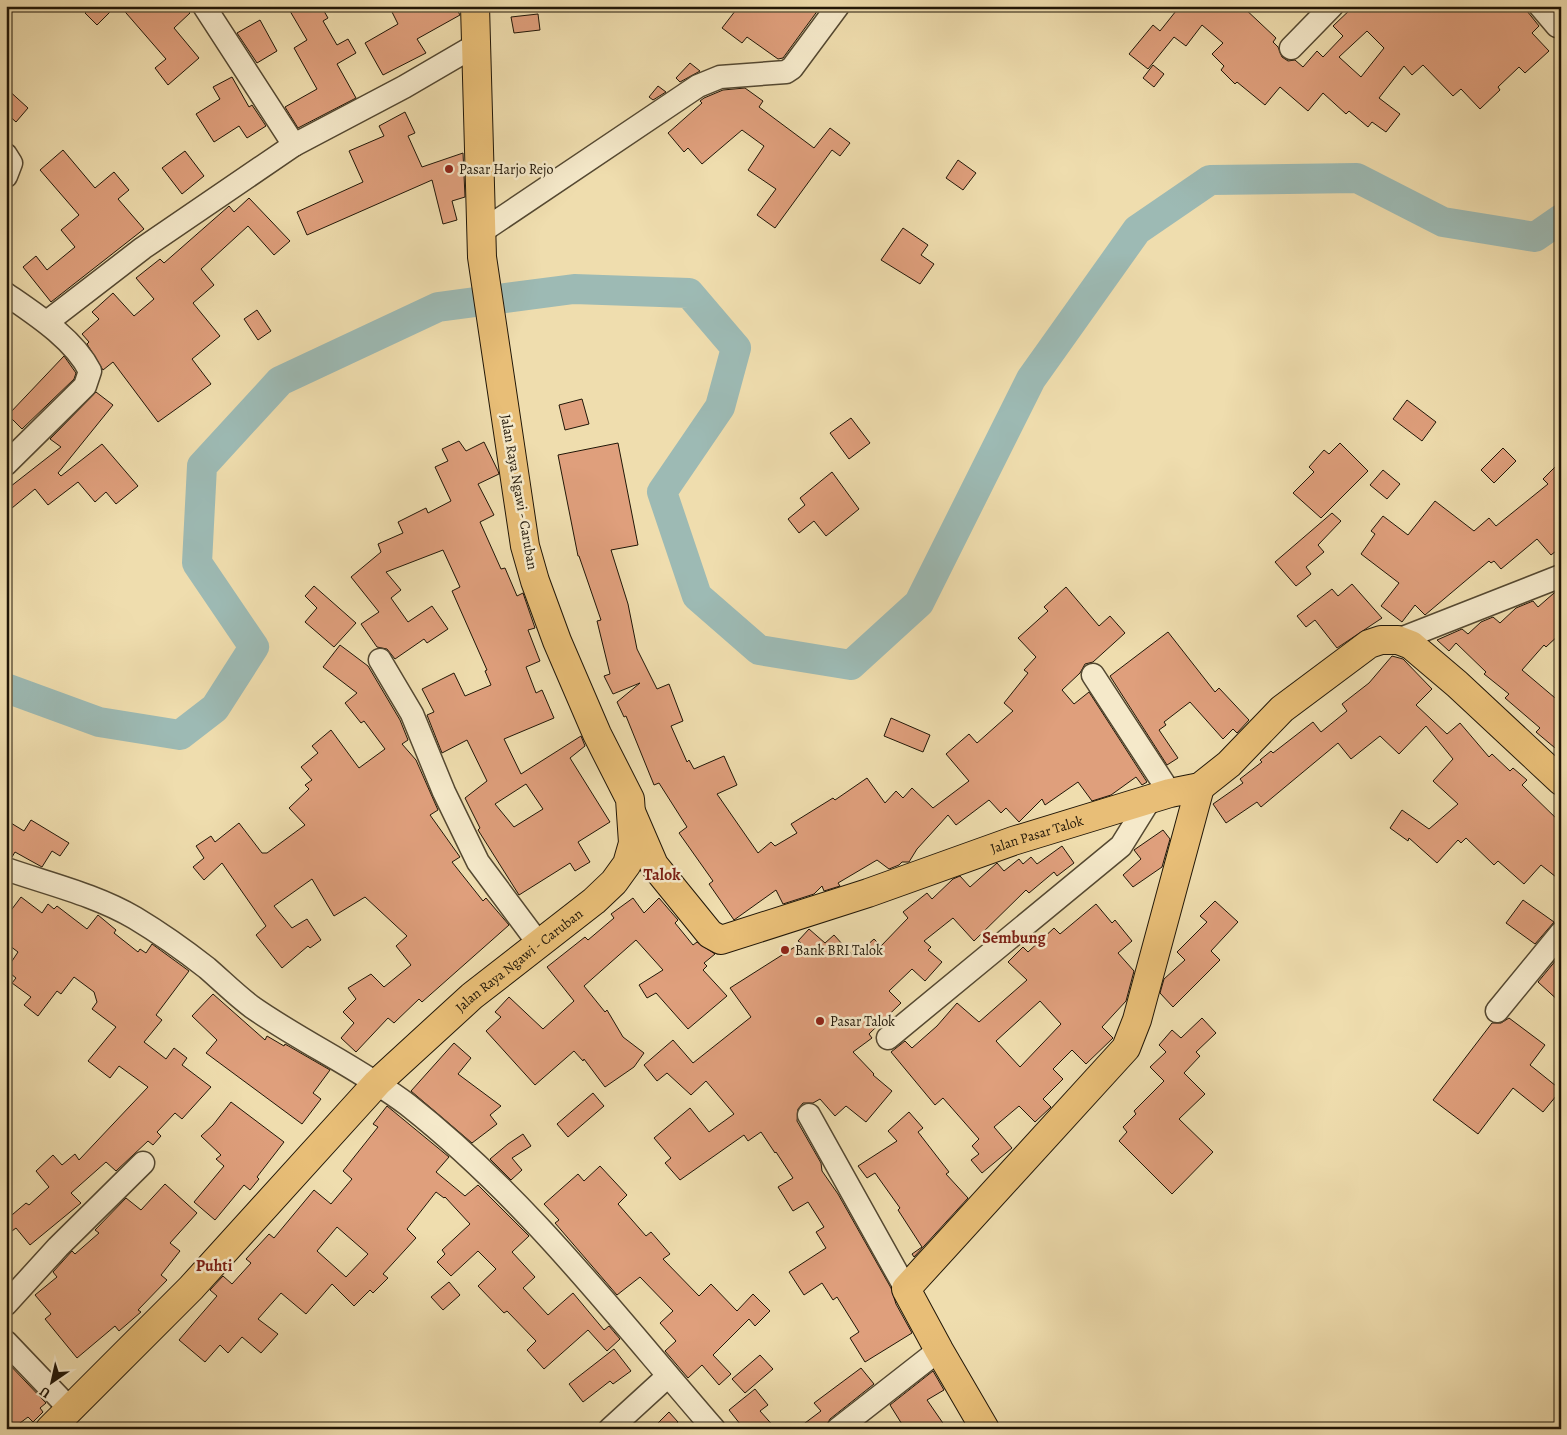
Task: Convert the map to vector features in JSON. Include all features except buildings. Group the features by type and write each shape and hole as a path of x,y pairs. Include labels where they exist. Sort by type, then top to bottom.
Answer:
{"main road":[{"path":"475,6 482,244"},
{"name":"Jalan Raya Ngawi - Caruban","path":"50,1429 192,1288 377,1084 472,996 594,902 617,878 627,864 633,844 630,800 597,734 557,641 535,581 525,546 498,370 482,244"},
{"name":"Jalan Pasar Talok","path":"632,814 654,865 710,934 721,940 860,896 1013,841 1200,786 1229,764 1282,709 1316,682 1369,644 1381,640 1398,640"},
{"path":"1398,640 1411,645 1457,684 1561,781"},
{"path":"985,1429 906,1289 1126,1048 1137,1020 1200,786"},
{"path":"617,878 634,872 652,872 662,875"}],"street":[{"path":"204,6 294,145"},
{"path":"482,244 698,86 720,77 786,72 792,68 838,6"},
{"path":"1291,48 1332,6"},
{"path":"1540,6 1557,26"},
{"path":"47,322 143,248 294,145 404,87 476,45"},
{"path":"6,156 11,163 6,176"},
{"path":"6,294 47,322 86,362 90,371 85,386 6,464"},
{"path":"1398,640 1561,576"},
{"path":"380,660 412,714 444,792 478,862 538,944"},
{"path":"888,1038 1121,846 1159,797 1093,675"},
{"path":"6,869 93,899 132,917 204,967 252,1006 377,1084 408,1106 491,1176 527,1212 714,1429"},
{"path":"1497,1011 1561,933"},
{"path":"809,1115 906,1289"},
{"path":"6,1304 58,1247 143,1163"},
{"path":"6,1342 70,1409"},
{"path":"838,1429 939,1350"},
{"path":"610,1429 668,1376"}],"waterway":[{"path":"6,688 99,722 180,735 215,708 254,647 197,563 202,466 280,381 438,307 574,289 689,293 736,348 720,407 662,492 697,596 759,650 851,665 919,603 1031,379 1137,230 1210,180 1357,178 1443,222 1535,237 1561,219"}],"place":[{"name":"Pasar Harjo Rejo","path":"449,169"},
{"name":"Bank BRI Talok","path":"785,950"},
{"name":"Pasar Talok","path":"820,1021"}],"district":[{"name":"Talok","path":"662,875"},
{"name":"Sembung","path":"1014,938"},
{"name":"Puhti","path":"214,1266"}]}
